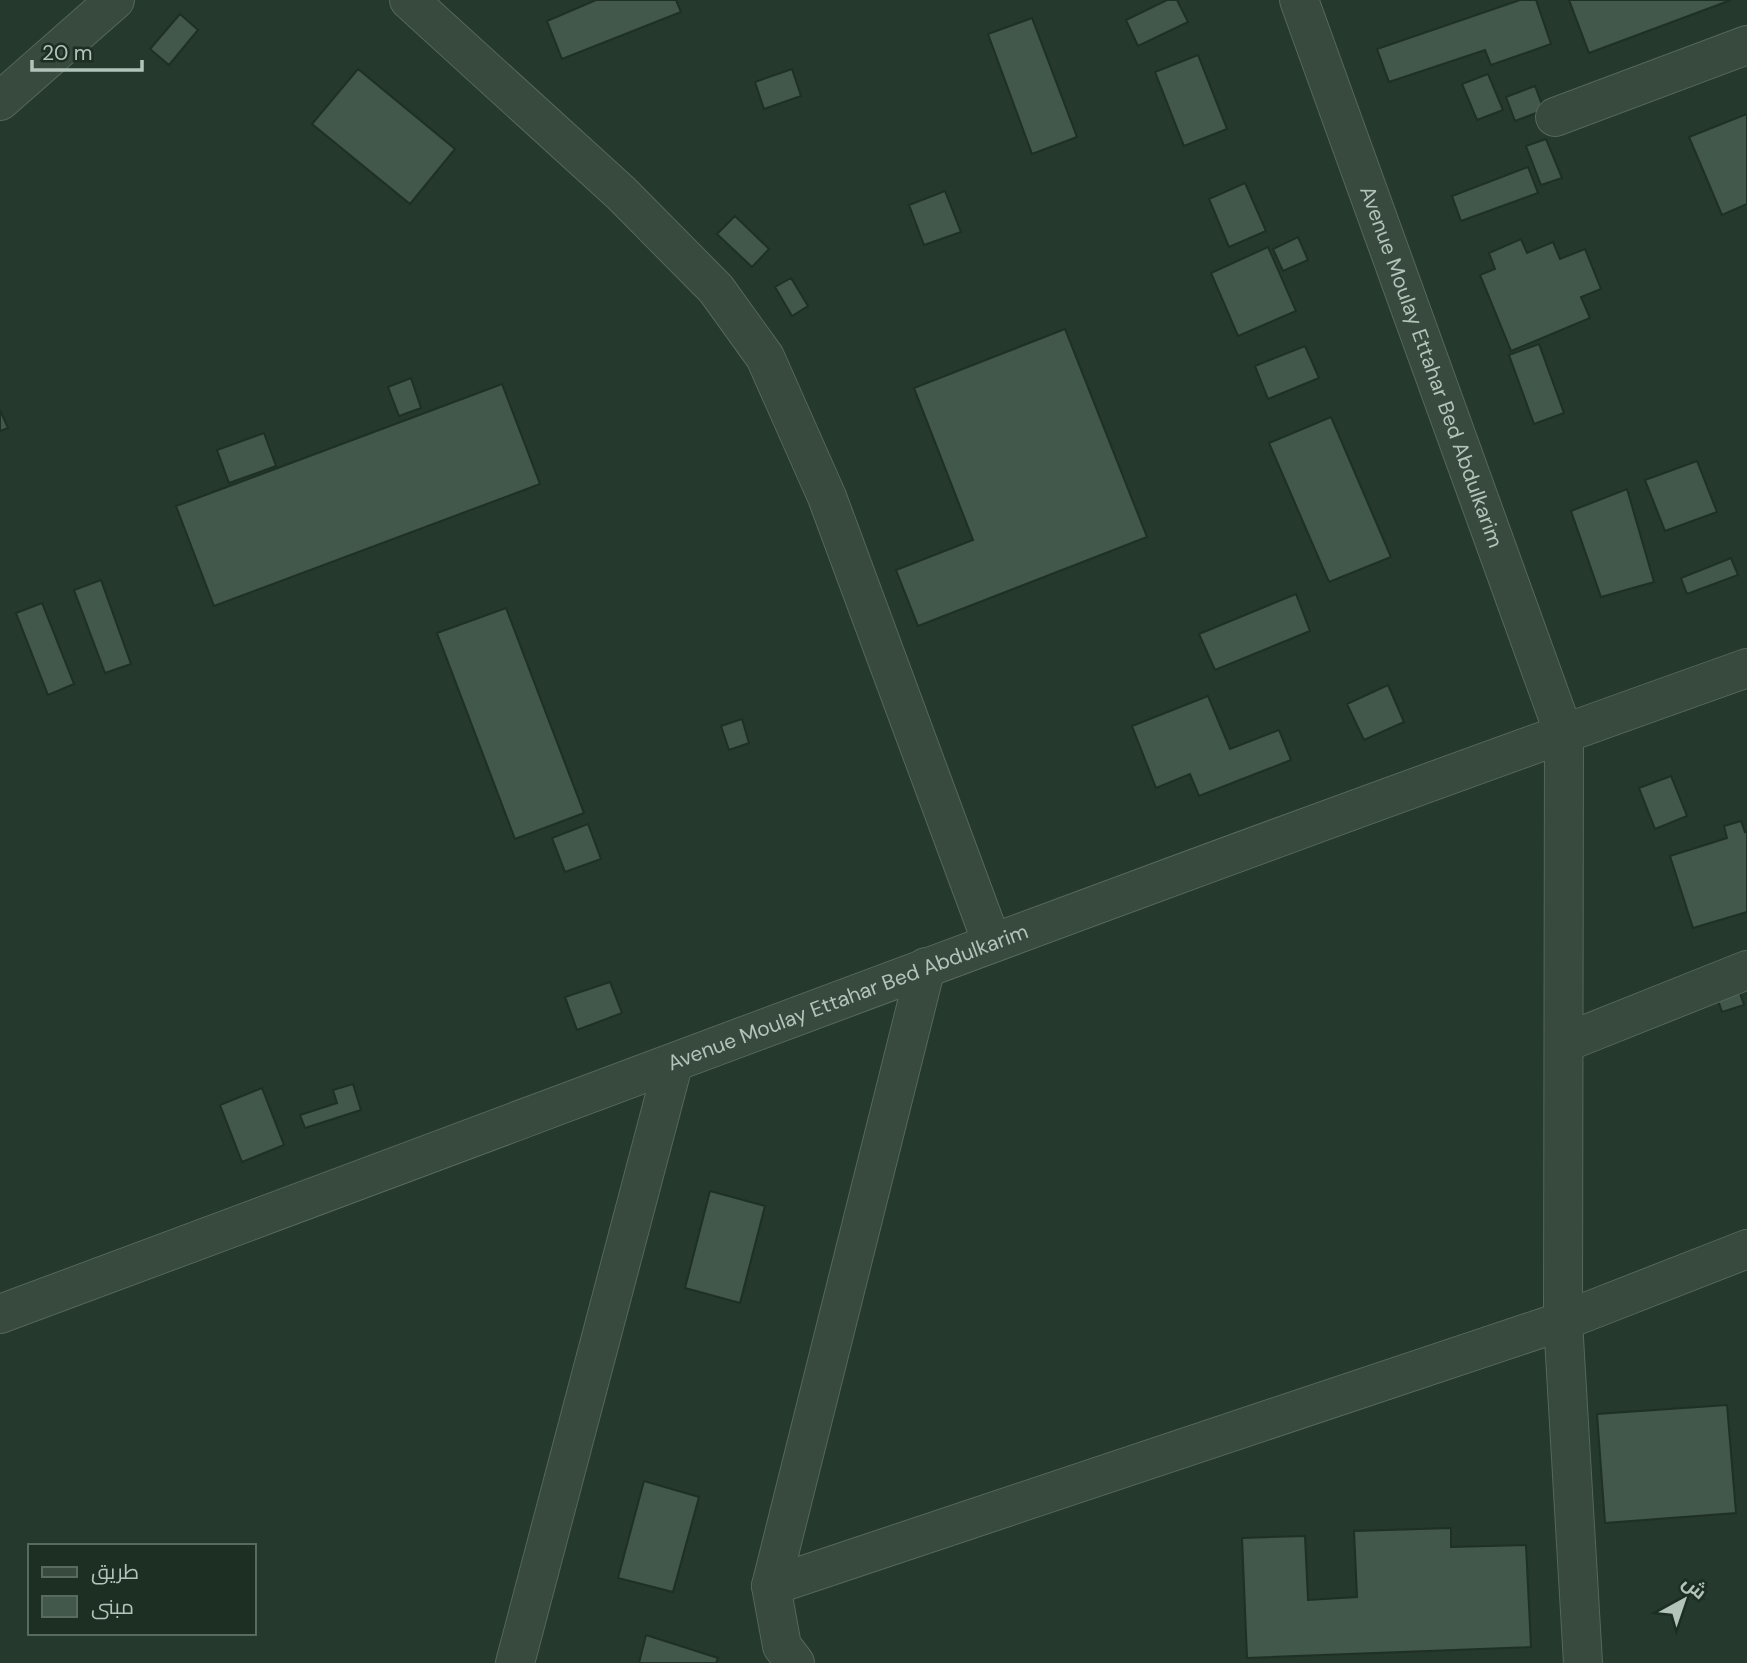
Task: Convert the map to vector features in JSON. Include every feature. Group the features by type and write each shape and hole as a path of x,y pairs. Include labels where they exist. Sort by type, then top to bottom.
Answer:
{"street":[{"path":"0,101 115,0"},
{"path":"409,0 621,192 716,289 765,357 827,497 992,943"},
{"name":"Avenue Moulay Ettahar Bed Abdulkarim","path":"1299,0 1564,734"},
{"path":"1555,117 1747,45"},
{"name":"Avenue Moulay Ettahar Bed Abdulkarim","path":"515,1663 673,1065 926,967 1747,668"},
{"path":"1564,734 1563,1321 1583,1663"},
{"path":"795,1663 782,1646 771,1586 926,967"},
{"path":"1564,1043 1747,970"},
{"path":"0,1314 673,1065"},
{"path":"771,1586 1563,1321 1747,1249"}],"building":[{"path":"596,0 676,0 681,12 562,59 547,21"},
{"path":"1167,0 1177,0 1188,22 1138,46 1126,20"},
{"path":"1520,0 1536,0 1551,44 1491,65 1485,50 1389,82 1377,49"},
{"path":"1569,0 1731,0 1589,53"},
{"path":"180,14 198,30 169,65 150,49"},
{"path":"1032,18 1077,137 1032,154 988,34"},
{"path":"1198,55 1227,129 1184,146 1155,72"},
{"path":"358,69 455,149 410,204 312,124"},
{"path":"792,69 801,96 764,109 755,82"},
{"path":"1488,74 1503,110 1477,120 1462,84"},
{"path":"1535,86 1544,110 1515,121 1506,97"},
{"path":"1747,114 1747,204 1722,215 1689,137"},
{"path":"1546,139 1562,178 1541,185 1526,146"},
{"path":"1528,167 1538,193 1461,221 1452,196"},
{"path":"1245,183 1266,231 1229,247 1209,199"},
{"path":"945,191 961,232 924,245 909,205"},
{"path":"735,216 769,249 752,267 717,234"},
{"path":"1298,237 1308,260 1283,271 1273,249"},
{"path":"1521,239 1527,253 1553,242 1560,259 1585,249 1601,289 1581,297 1590,318 1511,351 1480,275 1495,269 1489,253"},
{"path":"1268,247 1296,311 1238,336 1211,273"},
{"path":"791,278 808,306 792,316 775,287"},
{"path":"1065,329 1147,537 918,626 896,570 973,540 914,388"},
{"path":"1539,344 1564,413 1534,424 1509,355"},
{"path":"1305,346 1319,378 1268,399 1255,366"},
{"path":"411,378 421,408 399,416 388,387"},
{"path":"502,384 540,484 214,606 176,506"},
{"path":"0,410 8,428 0,431"},
{"path":"1331,417 1391,557 1329,582 1269,443"},
{"path":"264,433 276,466 229,483 217,450"},
{"path":"1697,461 1717,512 1665,531 1645,480"},
{"path":"1627,489 1654,582 1601,597 1571,511"},
{"path":"1731,558 1738,575 1687,594 1681,578"},
{"path":"101,580 131,664 105,673 74,590"},
{"path":"1296,594 1310,631 1215,670 1199,634"},
{"path":"42,603 74,684 48,695 16,613"},
{"path":"506,608 584,813 515,839 437,633"},
{"path":"1388,685 1404,722 1364,740 1347,704"},
{"path":"1208,696 1230,749 1279,730 1291,760 1199,796 1190,774 1156,788 1132,726"},
{"path":"742,719 749,743 729,750 721,726"},
{"path":"1671,776 1687,816 1655,829 1639,788"},
{"path":"1741,821 1745,832 1747,831 1747,912 1693,928 1670,856 1727,838 1724,826"},
{"path":"588,824 601,859 565,872 552,838"},
{"path":"610,982 622,1013 577,1030 565,997"},
{"path":"1739,990 1744,1005 1722,1012 1717,997"},
{"path":"353,1084 361,1110 305,1128 300,1115 337,1103 333,1090"},
{"path":"262,1088 284,1145 242,1162 220,1105"},
{"path":"710,1191 765,1206 740,1303 685,1288"},
{"path":"1727,1405 1736,1513 1605,1523 1597,1414"},
{"path":"644,1481 699,1497 673,1592 618,1578"},
{"path":"1451,1528 1451,1547 1526,1545 1531,1647 1247,1658 1242,1538 1305,1536 1308,1600 1357,1597 1354,1531"},
{"path":"646,1635 718,1658 716,1663 639,1663"}]}
